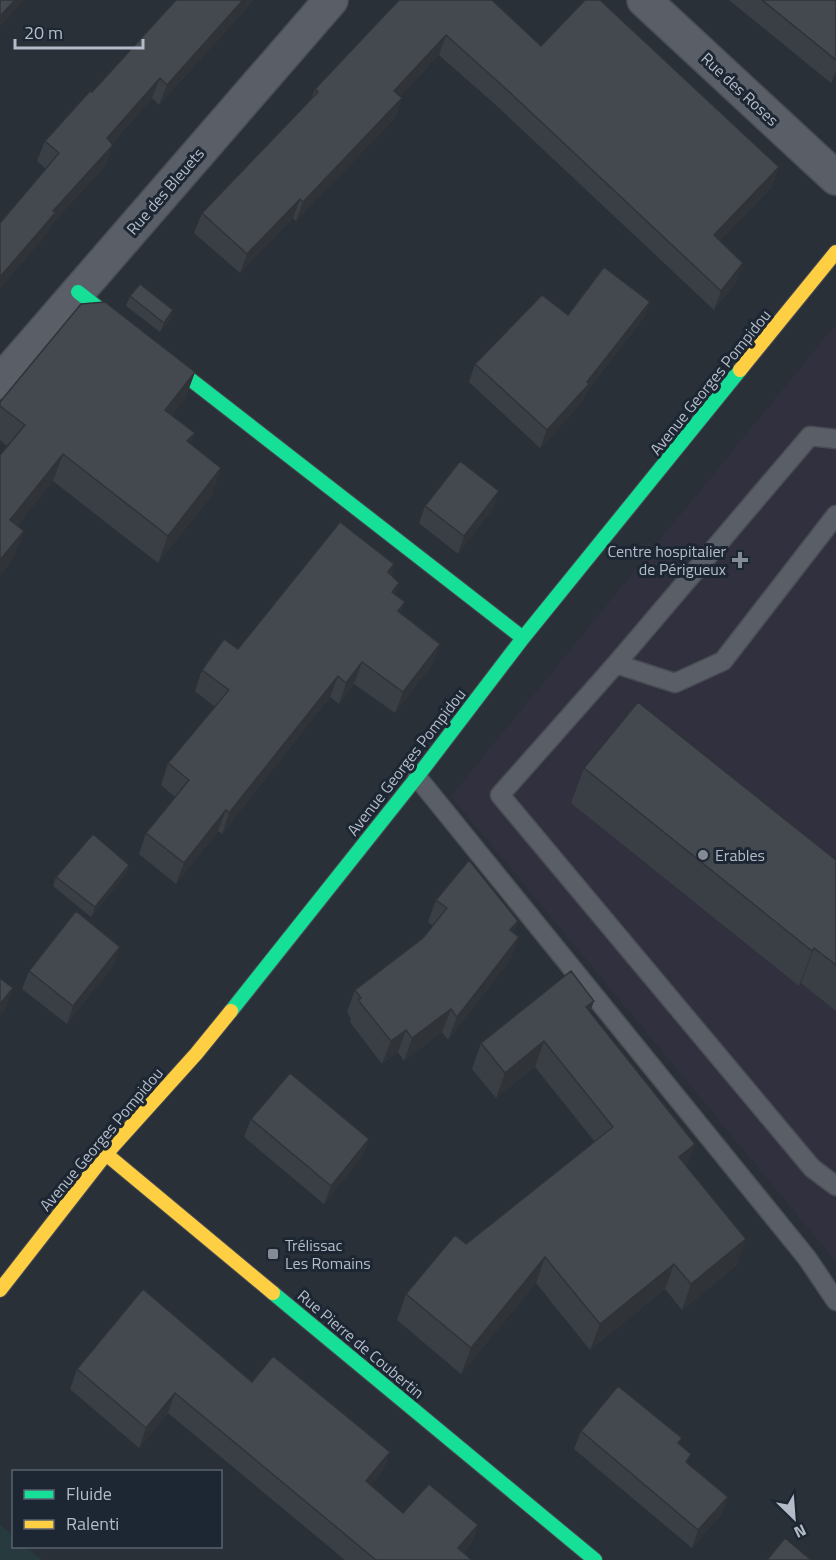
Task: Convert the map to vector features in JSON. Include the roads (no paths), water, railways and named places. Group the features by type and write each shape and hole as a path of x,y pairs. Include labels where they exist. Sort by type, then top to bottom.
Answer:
{"main road":[{"name":"Avenue Georges Pompidou","path":"0,1290 106,1154 195,1054 417,777 523,638 836,252"},
{"path":"78,292 523,638"},
{"name":"Rue Pierre de Coubertin","path":"106,1154 595,1560"}],"street":[{"name":"Rue des Bleuets","path":"0,382 331,0"},
{"name":"Rue des Roses","path":"644,0 836,178"}],"lane":[{"path":"836,439 810,436 616,664 500,795 812,1168 836,1186"},
{"path":"616,664 675,683 723,661 836,515"},
{"path":"417,777 807,1258 836,1301"}],"place":[{"name":"Centre hospitalier de Périgueux","path":"740,560"},
{"name":"Erables","path":"703,855"},
{"name":"Trélissac Les Romains","path":"273,1254"}]}
